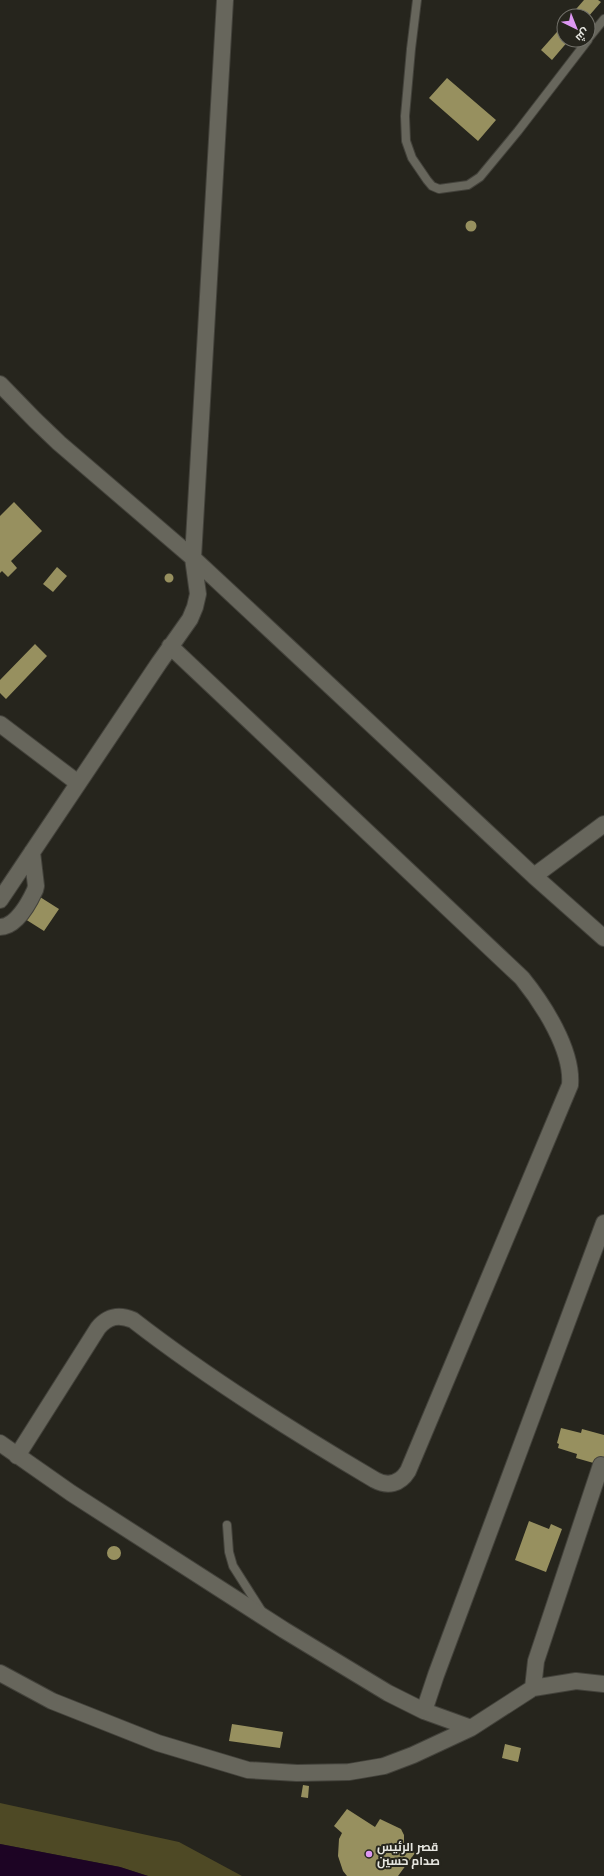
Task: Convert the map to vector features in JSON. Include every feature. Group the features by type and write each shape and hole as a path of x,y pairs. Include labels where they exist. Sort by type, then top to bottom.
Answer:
{"street":[{"path":"0,900 190,618 195,607 198,594 192,558 224,0"},
{"path":"0,384 59,443 192,558 534,876 604,938"},
{"path":"17,1456 98,1328 108,1319 120,1316 133,1320 232,1391 375,1480 386,1484 391,1484 401,1480 408,1471 570,1085 570,1065 564,1047 537,998 522,978 170,646"},
{"path":"0,724 78,783"},
{"path":"534,876 604,824"},
{"path":"0,927 5,927 17,919 35,890 36,886 32,852"},
{"path":"424,1712 436,1675 604,1223"},
{"path":"0,1443 72,1493 266,1618 388,1693 424,1712 472,1728"},
{"path":"533,1688 536,1661 601,1465"},
{"path":"0,1673 52,1701 158,1743 248,1770 297,1773 349,1772 384,1766 413,1755 472,1728 533,1688 576,1681 604,1684"}],"lane":[{"path":"417,0 405,116 406,141 412,158 427,180 432,186 439,189 468,185 480,177 518,131 582,48"},
{"path":"596,29 604,18"},
{"path":"227,1525 233,1566 266,1618"}],"shaded area":[{"path":"0,1803 179,1842 242,1876 148,1876 120,1867 0,1844"},
{"path":"0,1844 120,1867 148,1876 0,1876"}],"building":[{"path":"584,0 598,0 601,2 596,8 577,8"},
{"path":"556,33 556,48 562,48 552,60 541,50"},
{"path":"447,78 496,120 478,141 429,98"},
{"path":"471,220 475,222 477,226 475,230 471,232 467,230 465,226 467,222"},
{"path":"14,502 42,531 11,561 17,568 8,577 2,571 0,573 0,516"},
{"path":"57,567 67,576 53,592 43,584"},
{"path":"169,573 174,578 169,583 164,578"},
{"path":"35,644 47,656 6,699 0,693 0,680"},
{"path":"40,897 59,909 44,931 25,919"},
{"path":"561,1428 581,1433 582,1429 604,1435 604,1466 576,1458 577,1454 558,1448 559,1444 557,1443"},
{"path":"529,1521 549,1529 551,1524 562,1529 546,1572 515,1560"},
{"path":"111,1546 117,1546 121,1550 121,1556 117,1560 111,1560 107,1556 107,1550"},
{"path":"232,1724 283,1732 280,1748 229,1741"},
{"path":"505,1744 521,1748 518,1762 502,1758"},
{"path":"303,1785 309,1786 308,1798 301,1797"},
{"path":"347,1809 375,1827 380,1819 401,1829 404,1835 404,1846 415,1853 398,1876 347,1876 343,1871 338,1856 339,1839 342,1833 334,1826"}],"place":[{"name":"قصر الرئيس صدام حسين","path":"369,1854"}]}
